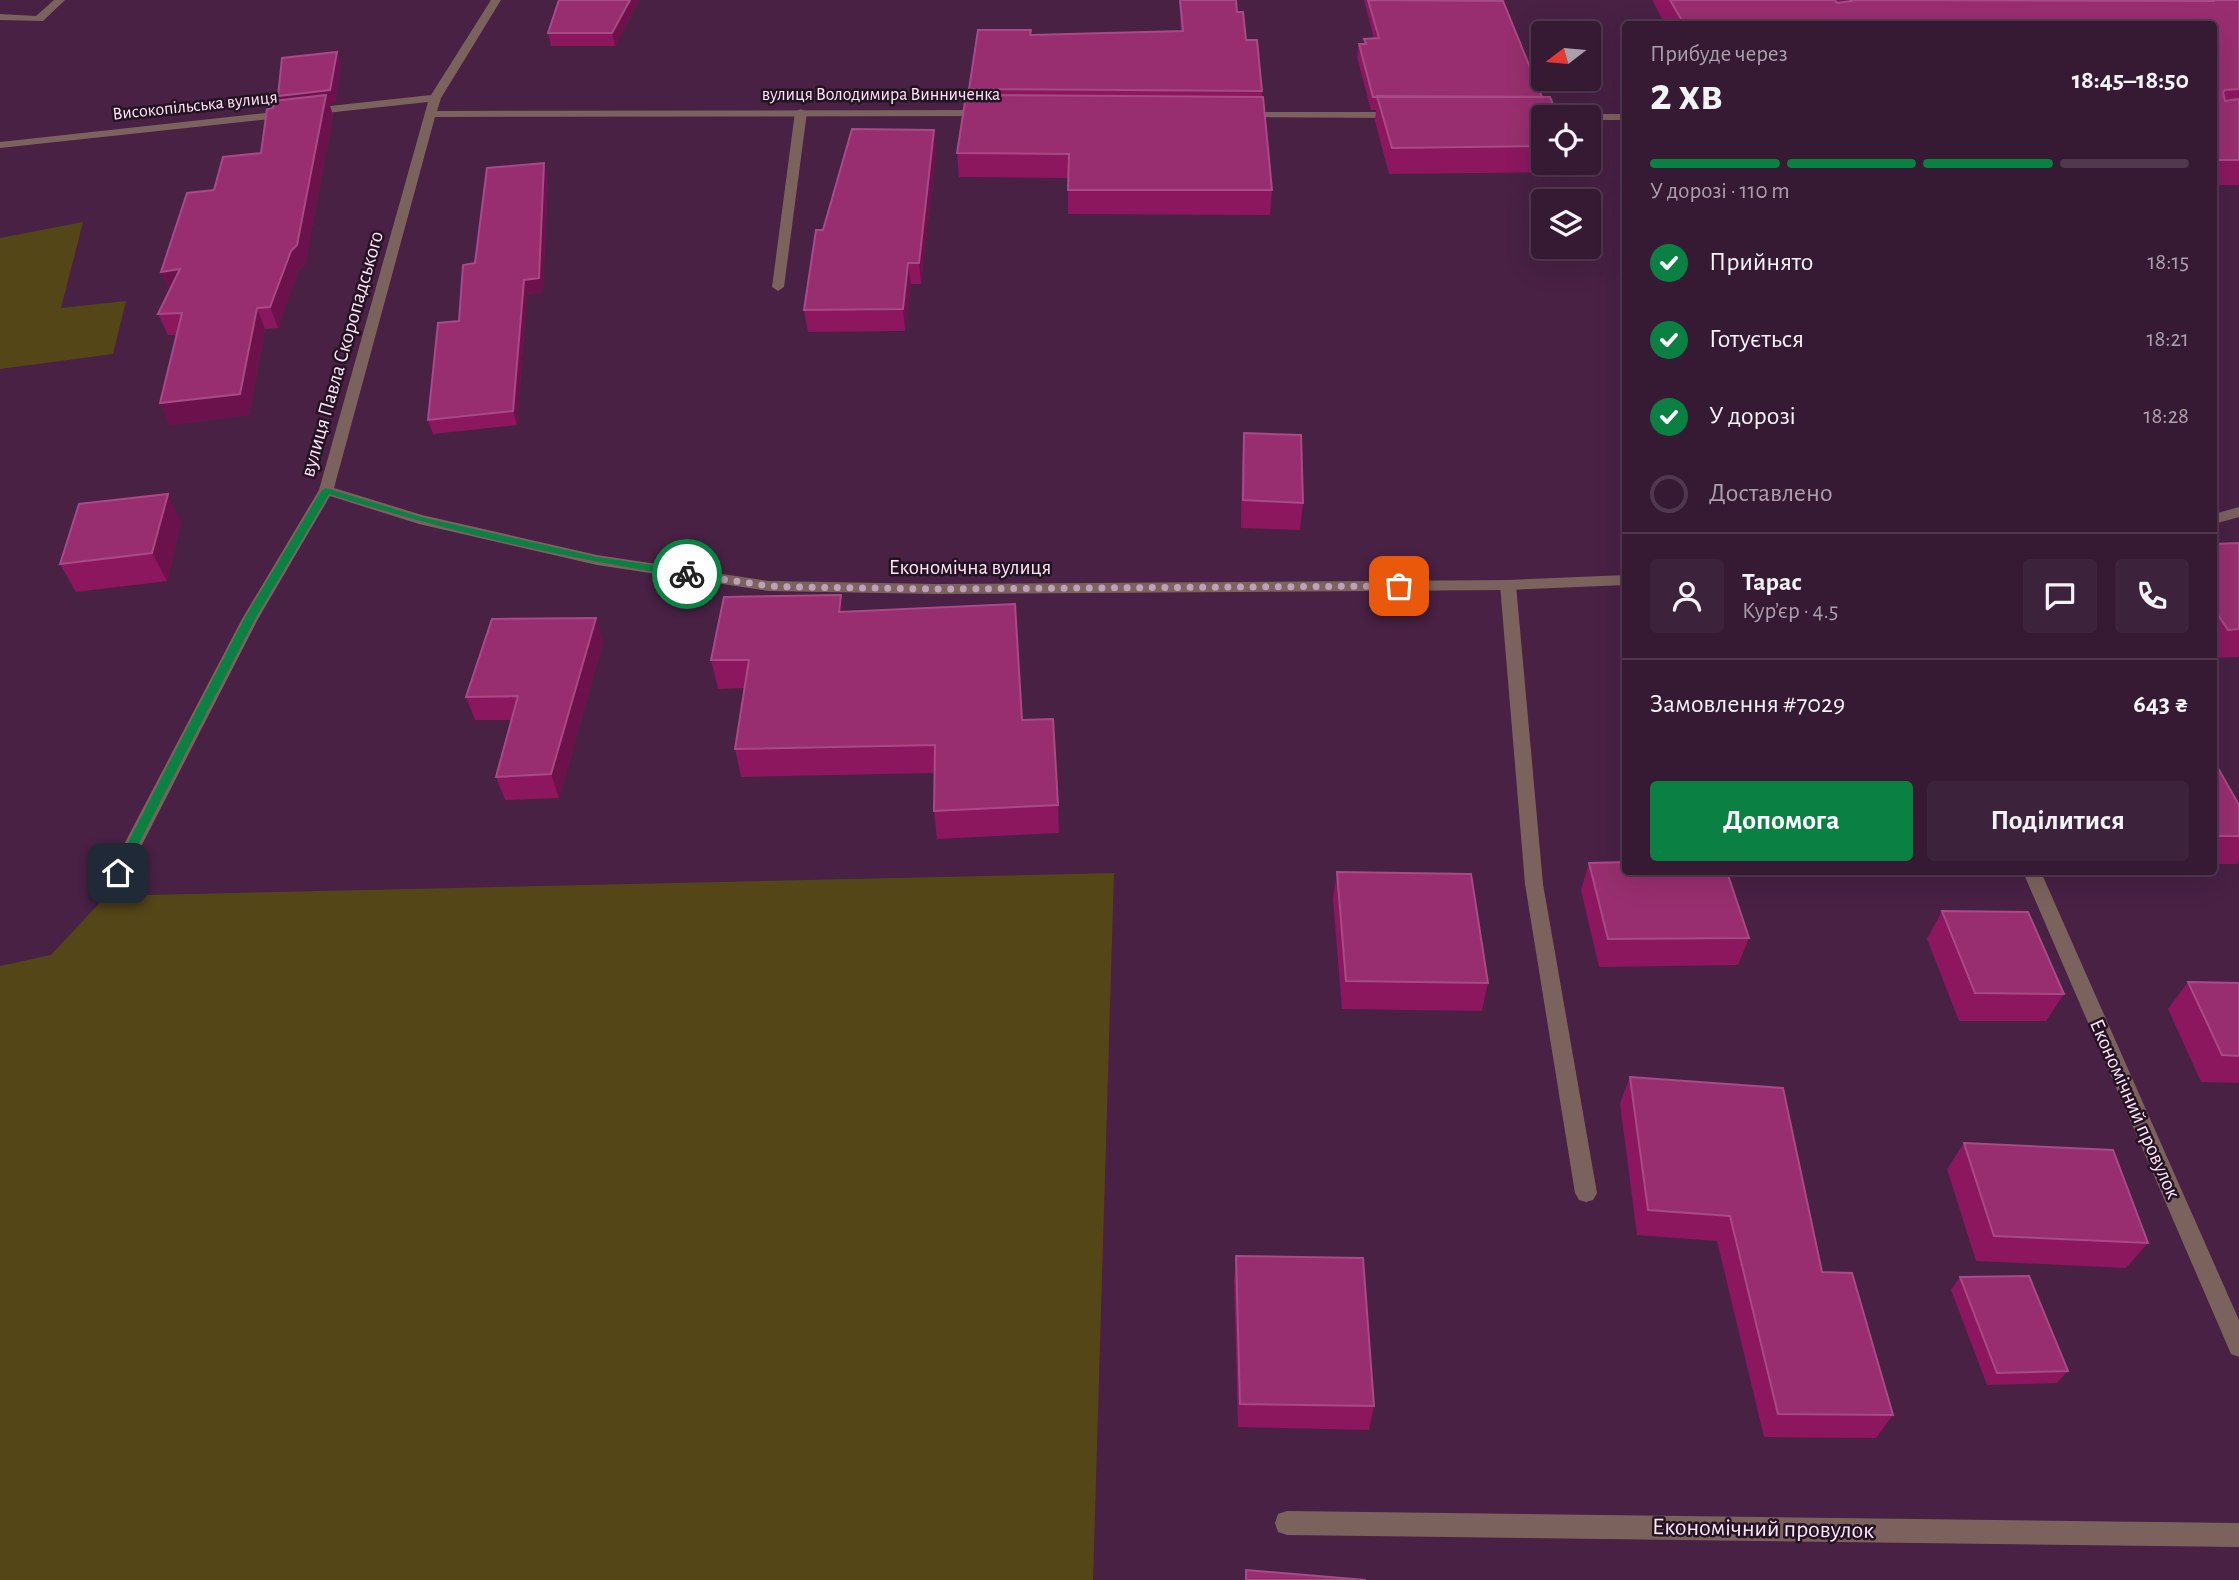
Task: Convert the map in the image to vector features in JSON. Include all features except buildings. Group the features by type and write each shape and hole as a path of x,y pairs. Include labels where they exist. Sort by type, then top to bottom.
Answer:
{"street":[{"path":"0,17 39,19 60,0"},
{"name":"вулиця Павла Скоропадського","path":"106,895 250,619 326,491 435,98 496,0"},
{"name":"Високопільська вулиця","path":"0,145 435,98"},
{"path":"778,288 801,112"},
{"name":"вулиця Володимира Винниченка","path":"431,114 996,113"},
{"path":"1234,114 1416,116"},
{"path":"1528,116 1622,117"},
{"name":"Економічна вулиця","path":"326,491 419,520 597,560 769,586 936,589 1508,585 1622,580"},
{"path":"2217,518 2239,512"},
{"path":"1508,585 1534,884 1586,1193"},
{"name":"Економічний провулок","path":"2033,875 2239,1346"},
{"name":"Економічний провулок","path":"1287,1522 2239,1535"}],"shaded area":[{"path":"83,222 61,308 126,301 113,354 0,369 0,238"},
{"path":"1114,873 1093,1580 0,1580 0,966 51,955 106,896"}],"way so far":[{"path":"687,574 769,586 797,587 936,589 1399,586"}],"route":[{"path":"118,873 250,619 326,491 419,520 597,560 687,574"}]}
